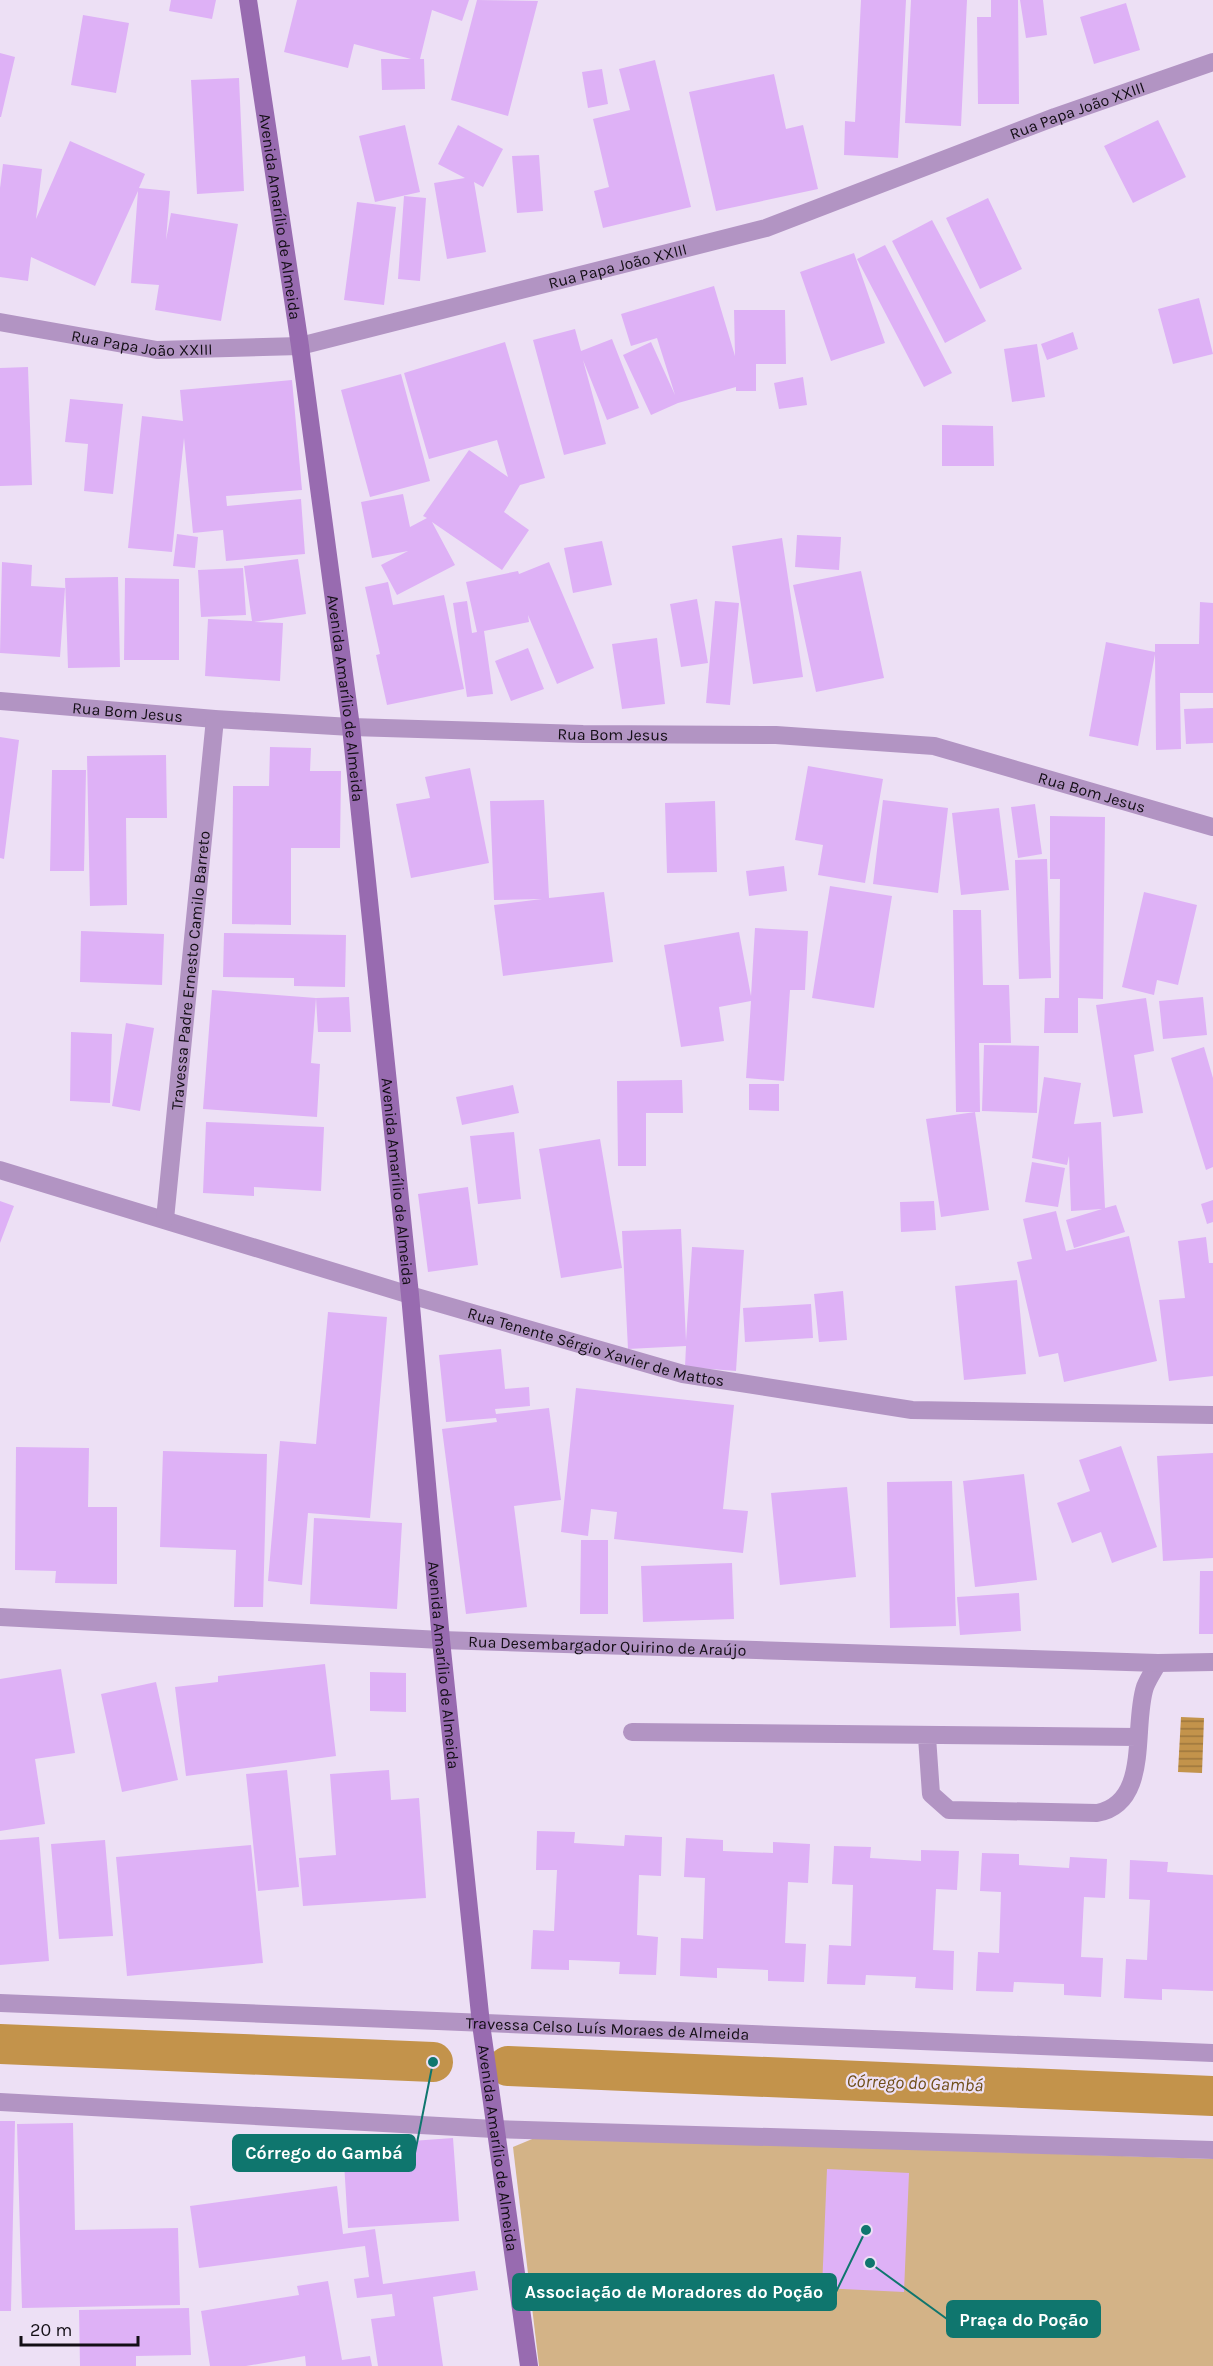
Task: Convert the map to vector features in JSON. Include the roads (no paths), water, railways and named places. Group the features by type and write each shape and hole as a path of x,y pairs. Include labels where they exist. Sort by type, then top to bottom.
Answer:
{"street":[{"name":"Avenida Amarílio de Almeida","path":"248,0 300,346 351,727 410,1295 441,1640 481,2024 529,2366"},
{"name":"Rua Papa João XXIII","path":"0,322 157,350 300,346 766,228 1055,117 1213,62"},
{"name":"Rua Bom Jesus","path":"0,701 215,719 351,727 583,734 776,735 934,746 1213,827"},
{"name":"Travessa Padre Ernesto Camilo Barreto","path":"165,1219 215,719"},
{"name":"Rua Tenente Sérgio Xavier de Mattos","path":"0,1170 410,1295 683,1374 912,1410 1213,1415"},
{"name":"Rua Desembargador Quirino de Araújo","path":"0,1617 441,1640 1158,1663 1213,1662"},
{"path":"927,1737 931,1794 949,1810 1105,1812 1118,1804 1131,1786 1145,1688 1158,1663"},
{"path":"632,1732 927,1737 1137,1737"},
{"name":"Travessa Celso Luís Moraes de Almeida","path":"0,2003 1213,2053"},
{"path":"0,2102 494,2129 1213,2151"}],"waterway":[{"name":"Córrego do Gambá","path":"0,2044 433,2062"},
{"name":"Córrego do Gambá","path":"508,2066 1213,2096"}],"place":[{"name":"Córrego do Gambá","path":"433,2062"},
{"name":"Associação de Moradores do Poção","path":"866,2230"},
{"name":"Praça do Poção","path":"870,2263"}]}
